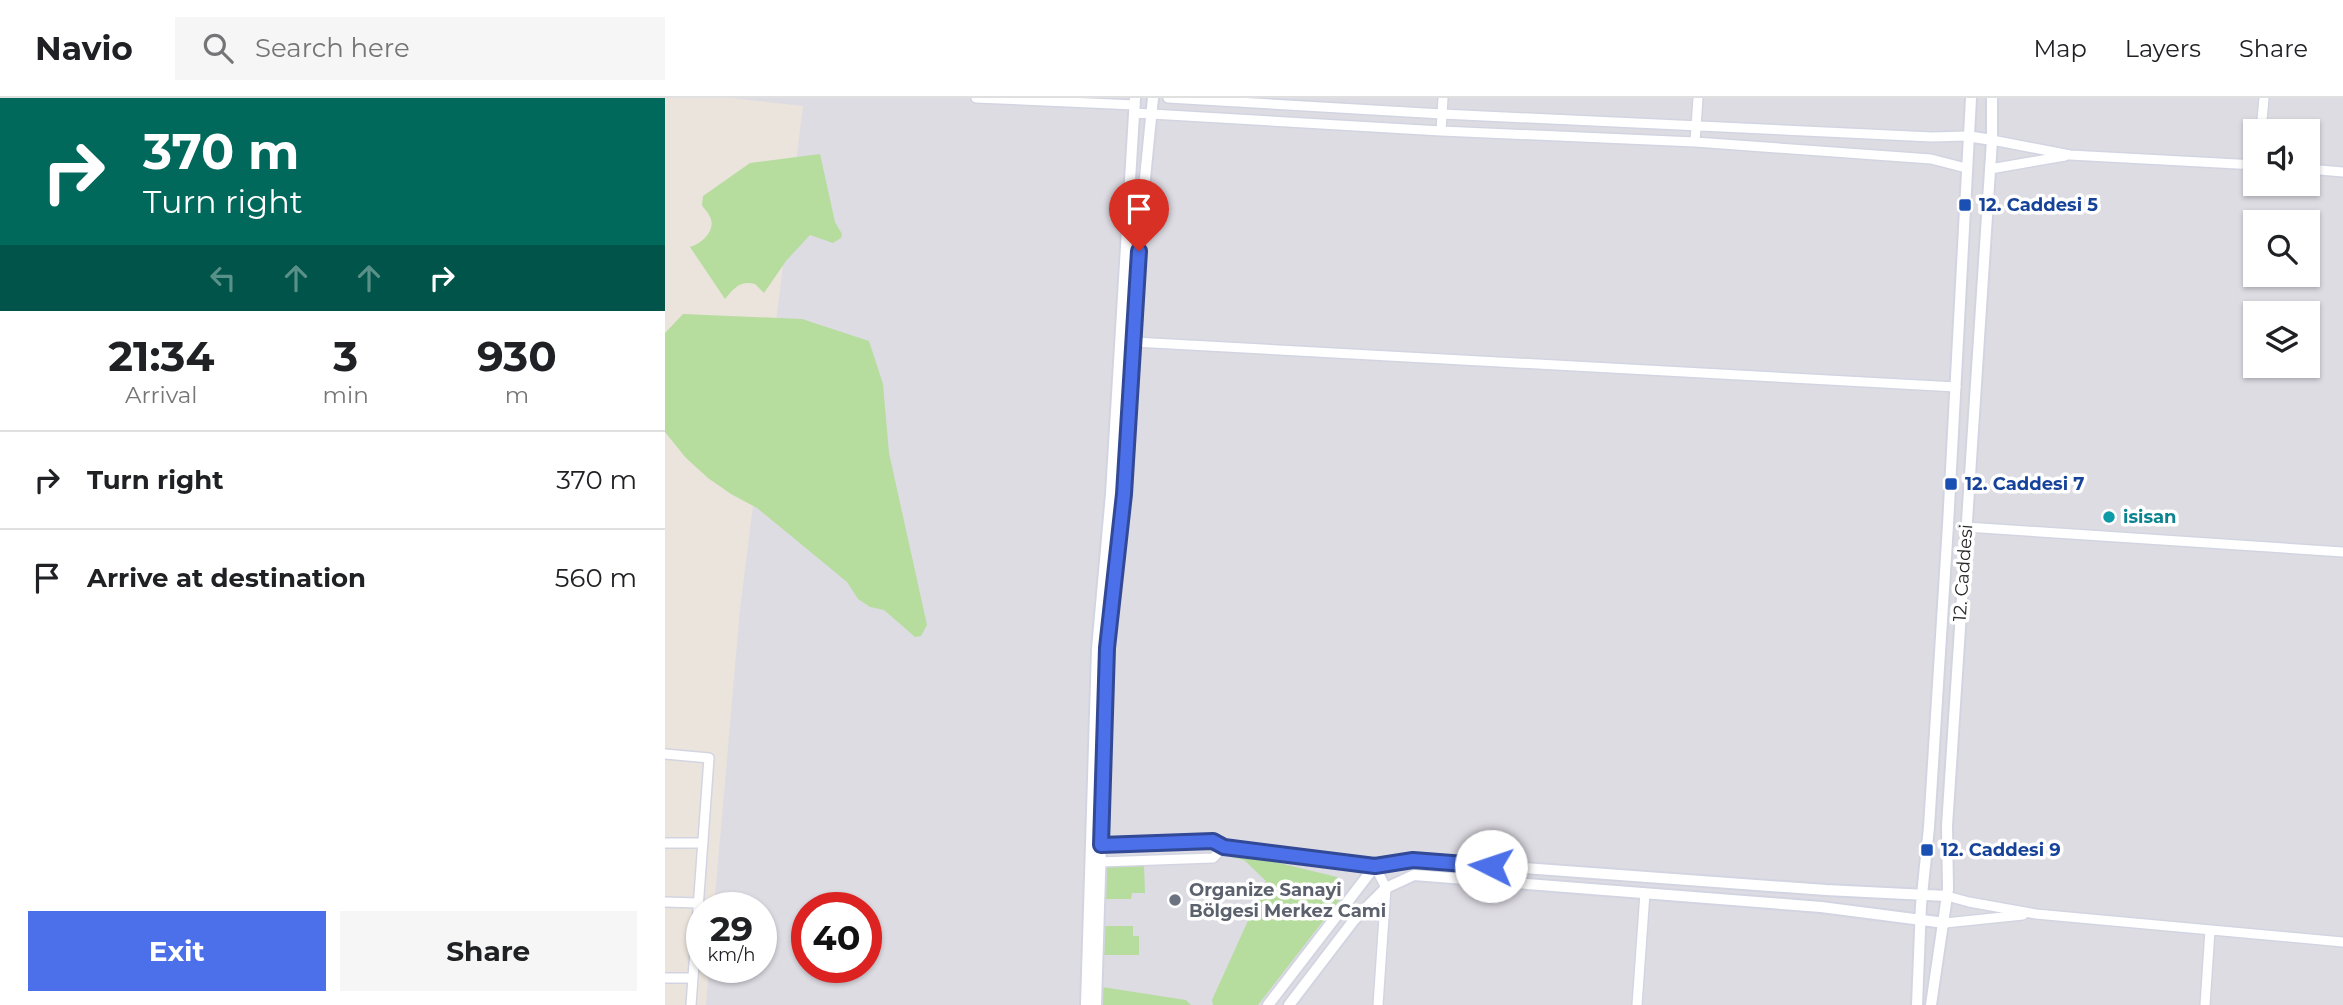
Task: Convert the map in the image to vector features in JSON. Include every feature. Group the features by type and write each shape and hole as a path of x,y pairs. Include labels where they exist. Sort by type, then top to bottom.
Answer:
{"street":[{"path":"976,98 1135,105 1151,114 1695,142 1931,159 1966,168 1990,169 2070,155"},
{"path":"1096,1005 1107,648 1124,494 1140,228 1153,98"},
{"path":"1168,98 1697,127 1932,137 1967,136 2070,155 2243,164"},
{"path":"1441,131 1443,98"},
{"path":"1695,142 1698,98"},
{"name":"12. Caddesi","path":"1917,1005 1922,894 1929,827 1957,387 1967,136 1971,98"},
{"name":"12. Caddesi","path":"1931,1005 1947,896 1947,826 1992,140 1992,98"},
{"path":"2262,119 2263,98"},
{"path":"1086,1005 1097,649 1111,494 1135,105"},
{"path":"2320,170 2343,172"},
{"path":"1134,342 1957,387"},
{"path":"1965,527 2343,552"},
{"path":"665,754 709,758 700,892"},
{"path":"1101,845 1213,841 1224,847 1375,866 1413,860 1646,878 1922,894 1947,896 2036,914 2343,942"},
{"path":"665,843 703,843"},
{"path":"1100,862 1213,858 1224,847"},
{"path":"1375,866 1386,888 1378,1005"},
{"path":"1268,1005 1375,866"},
{"path":"1289,1005 1354,920 1386,888 1414,875 1821,907 1945,923 2036,914"},
{"path":"1637,1005 1646,878"},
{"path":"665,902 686,903"},
{"path":"2205,1005 2210,930"},
{"path":"665,978 686,978"},
{"path":"691,1005 693,983"}],"shaded area":[{"path":"732,98 2343,98 2343,1005 706,1005 708,983 777,983 777,892 715,892 740,609 803,106"}],"green space":[{"path":"820,154 841,238 833,243 810,235 786,261 764,293 755,284 745,283 734,288 725,299 690,247 704,239 712,225 702,205 703,196 750,163"},
{"path":"683,314 802,319 869,341 883,384 889,453 927,625 921,636 915,637 884,610 870,607 858,599 847,582 757,508 708,478 686,458 665,432 665,333"},
{"path":"1230,853 1337,877 1343,886 1344,894 1258,1005 1213,1005 1212,1000 1266,881 1244,860 1231,857"},
{"path":"1144,865 1145,893 1132,893 1131,899 1104,899 1104,866"},
{"path":"1101,926 1133,926 1133,936 1139,936 1139,955 1102,955"},
{"path":"1102,987 1186,1000 1191,1005 1101,1005"}],"place":[{"name":"12. Caddesi 5","path":"1965,205"},
{"name":"12. Caddesi 7","path":"1951,484"},
{"name":"isisan","path":"2109,517"},
{"name":"12. Caddesi 9","path":"1927,850"},
{"name":"Organize Sanayi Bölgesi Merkez Cami","path":"1175,900"}],"route":[{"path":"1139,251 1124,494 1107,648 1101,845 1213,841 1224,847 1375,866 1413,860 1491,866"}]}
